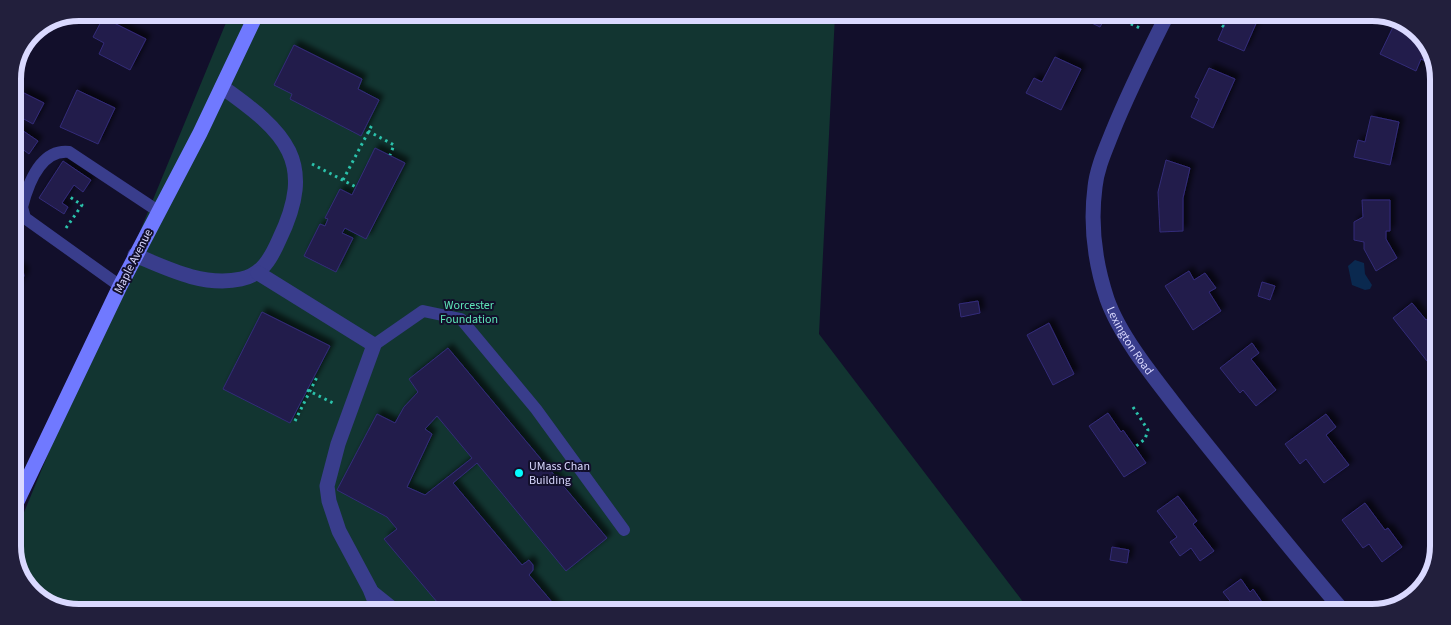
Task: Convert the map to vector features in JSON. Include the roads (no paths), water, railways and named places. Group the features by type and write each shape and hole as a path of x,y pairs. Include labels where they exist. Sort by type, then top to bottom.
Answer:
{"main road":[{"name":"Maple Avenue","path":"21,493 135,255 222,87 253,21"}],"street":[{"name":"Lexington Road","path":"1164,21 1120,112 1101,161 1095,186 1093,226 1098,264 1108,300 1117,319 1161,386 1240,487 1337,604"},
{"path":"135,255 179,274 202,279 241,279 258,273 268,263 275,250 294,204 296,175 290,152 281,136 270,125 222,87"},
{"path":"258,273 374,345 329,472 329,501 339,531 370,588 376,604"}],"lane":[{"path":"120,286 25,218 22,207 42,163 50,154 60,151 78,156 158,211"},
{"path":"374,345 423,311 461,319 536,410 624,530"},
{"path":"370,588 389,604"}],"water":[{"path":"1355,260 1364,263 1365,274 1372,285 1370,289 1365,290 1352,285 1348,266"}],"place":[{"name":"UMass Chan Building","path":"519,473"}],"park label":[{"name":"Worcester Foundation","path":"469,312"}]}
